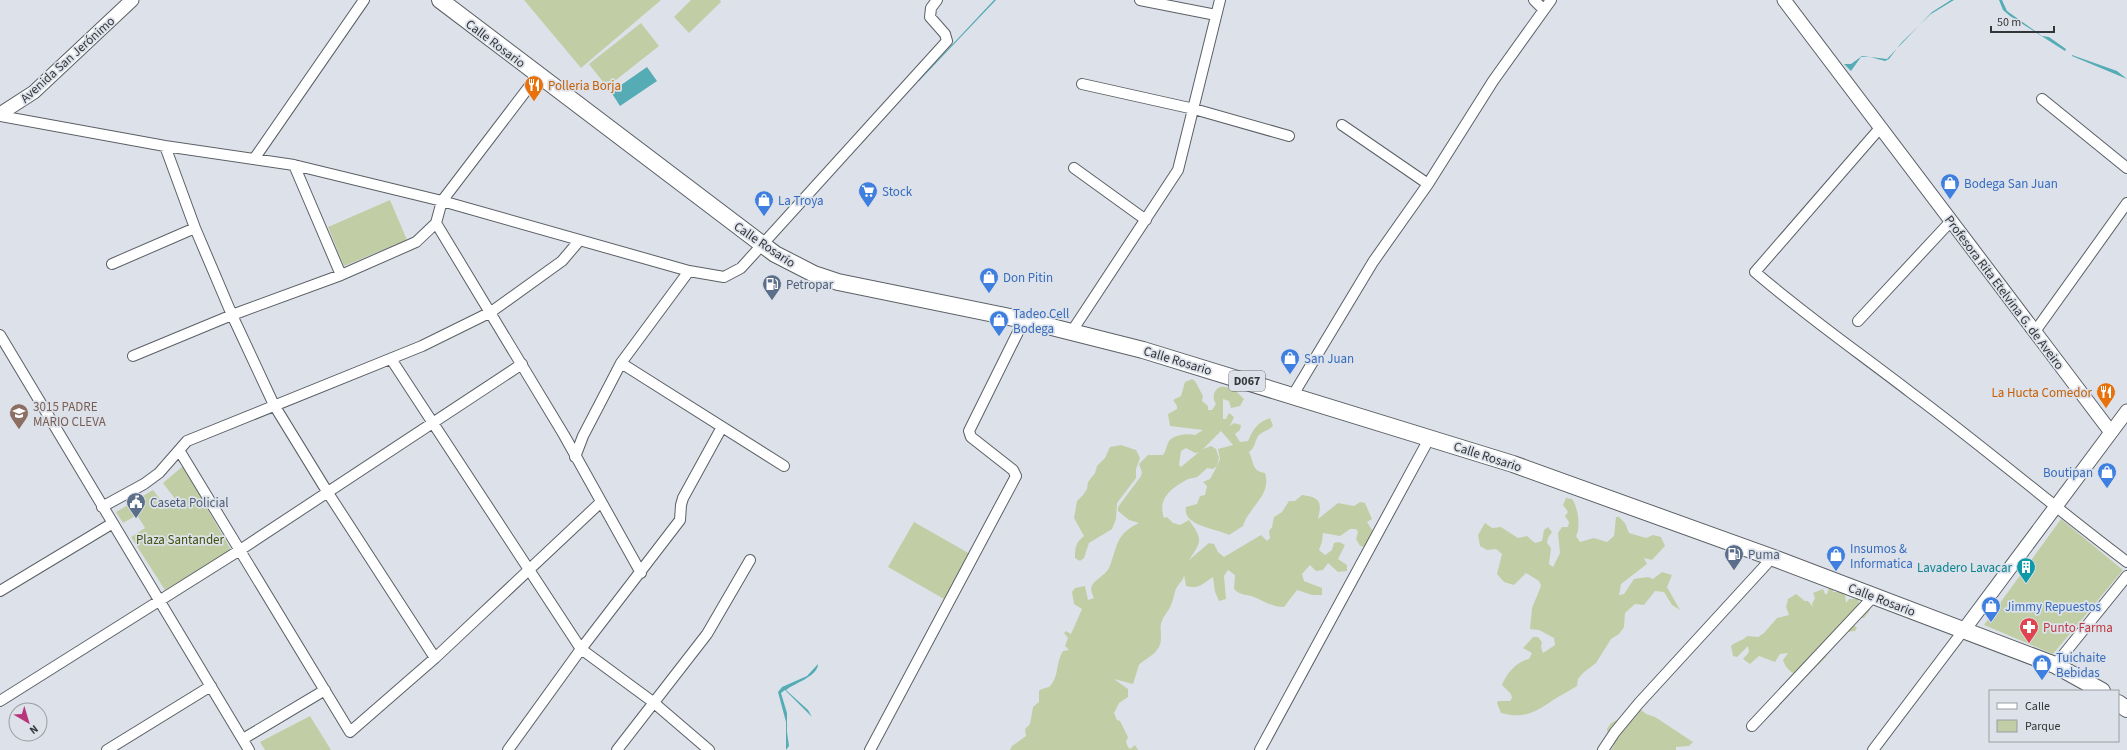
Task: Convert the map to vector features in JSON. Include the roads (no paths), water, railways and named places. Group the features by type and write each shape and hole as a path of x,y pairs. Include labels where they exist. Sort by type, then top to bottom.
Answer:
{"main road":[{"name":"Calle Rosario","path":"440,0 775,254 814,274 838,282 1072,331 1143,350 1293,394 1520,466 1772,558 2055,665 2100,690"}],"street":[{"name":"Avenida San Jerónimo","path":"0,115 34,92 132,0"},
{"path":"254,159 364,0"},
{"path":"0,115 165,146 294,165 442,201 689,271 724,276 733,274 763,244 947,41 945,34 930,17 931,8 937,0"},
{"path":"1140,0 1216,15"},
{"path":"1072,331 1178,170 1220,0"},
{"path":"1534,0 1543,9"},
{"path":"1293,394 1351,296 1428,184 1493,82 1543,9 1551,0"},
{"name":"Profesora Rita Etelvina G. de Aveiro","path":"1784,0 1951,221 2036,330 2110,431"},
{"path":"133,356 232,315 341,274 416,242 436,223 442,201 538,74"},
{"path":"1082,84 1194,109 1289,136"},
{"path":"2042,99 2127,168"},
{"path":"1342,125 1428,184"},
{"path":"1880,128 1755,272 1822,327 1911,392 2055,508 2127,562"},
{"path":"165,146 195,228 232,315 274,405 328,493 435,658"},
{"path":"294,165 341,274"},
{"path":"1074,168 1146,220"},
{"path":"2036,330 2127,203"},
{"path":"1858,321 1951,221"},
{"path":"436,223 492,312 566,438 575,457 640,573"},
{"path":"112,264 195,228"},
{"path":"102,507 144,484 159,473 187,441 193,438 391,358 492,312 562,261 579,241"},
{"path":"575,457 583,436 621,363 689,271"},
{"path":"870,750 1016,476 1013,470 971,437 969,431 1024,320"},
{"path":"0,335 249,750"},
{"path":"391,358 581,649 654,702 709,750"},
{"path":"621,363 784,466"},
{"path":"0,701 240,550 434,424 522,364"},
{"path":"1873,750 2055,508 2110,431 2127,411"},
{"path":"508,750 581,649 680,520 681,505 684,498 722,427"},
{"path":"566,438 578,440 583,436"},
{"path":"1260,750 1430,437"},
{"path":"179,450 350,732 435,658 600,502"},
{"path":"0,591 112,523"},
{"path":"1604,750 1614,732 1630,712 1772,558"},
{"path":"617,750 707,634 750,560"},
{"path":"2055,665 2127,576"},
{"path":"1752,726 1874,596"},
{"path":"107,750 211,686"},
{"path":"243,739 325,690"}],"water":[{"path":"994,0 996,0 918,81"},
{"path":"1951,0 1954,0 1931,14 1919,26 1932,12"},
{"path":"1999,0 2002,0 2007,11 2042,36 2049,37 2066,49 2065,51 2010,16 2003,10"},
{"path":"1919,26 1897,49 1902,42"},
{"path":"1897,49 1889,59 1885,61 1870,57 1861,57 1851,71 1844,64 1851,64 1862,56 1887,59"},
{"path":"2072,56 2117,71 2127,79"},
{"path":"647,67 657,81 620,106 611,92"},
{"path":"818,664 817,668 810,676 786,690 808,710 812,717 785,690 781,693 787,713 789,746 786,750 786,722 778,692 782,687 807,676"}],"place":[{"name":"Polleria Borja","path":"534,102"},
{"name":"Bodega San Juan","path":"1950,200"},
{"name":"Stock","path":"868,208"},
{"name":"La Troya","path":"764,217"},
{"name":"Don Pitin","path":"989,294"},
{"name":"Petropar","path":"772,301"},
{"name":"Tadeo Cell Bodega","path":"999,337"},
{"name":"San Juan","path":"1290,375"},
{"name":"La Hucta Comedor","path":"2106,409"},
{"name":"3015 PADRE MARIO CLEVA","path":"19,430"},
{"name":"Boutipan","path":"2107,489"},
{"name":"Caseta Policial","path":"136,519"},
{"name":"Puma","path":"1734,571"},
{"name":"Insumos & Informatica","path":"1836,572"},
{"name":"Lavadero Lavacar","path":"2026,584"},
{"name":"Jimmy Repuestos","path":"1991,623"},
{"name":"Punto Farma","path":"2029,644"},
{"name":"Tuichaite Bebidas","path":"2042,681"}],"park label":[{"name":"Plaza Santander","path":"180,539"}]}
